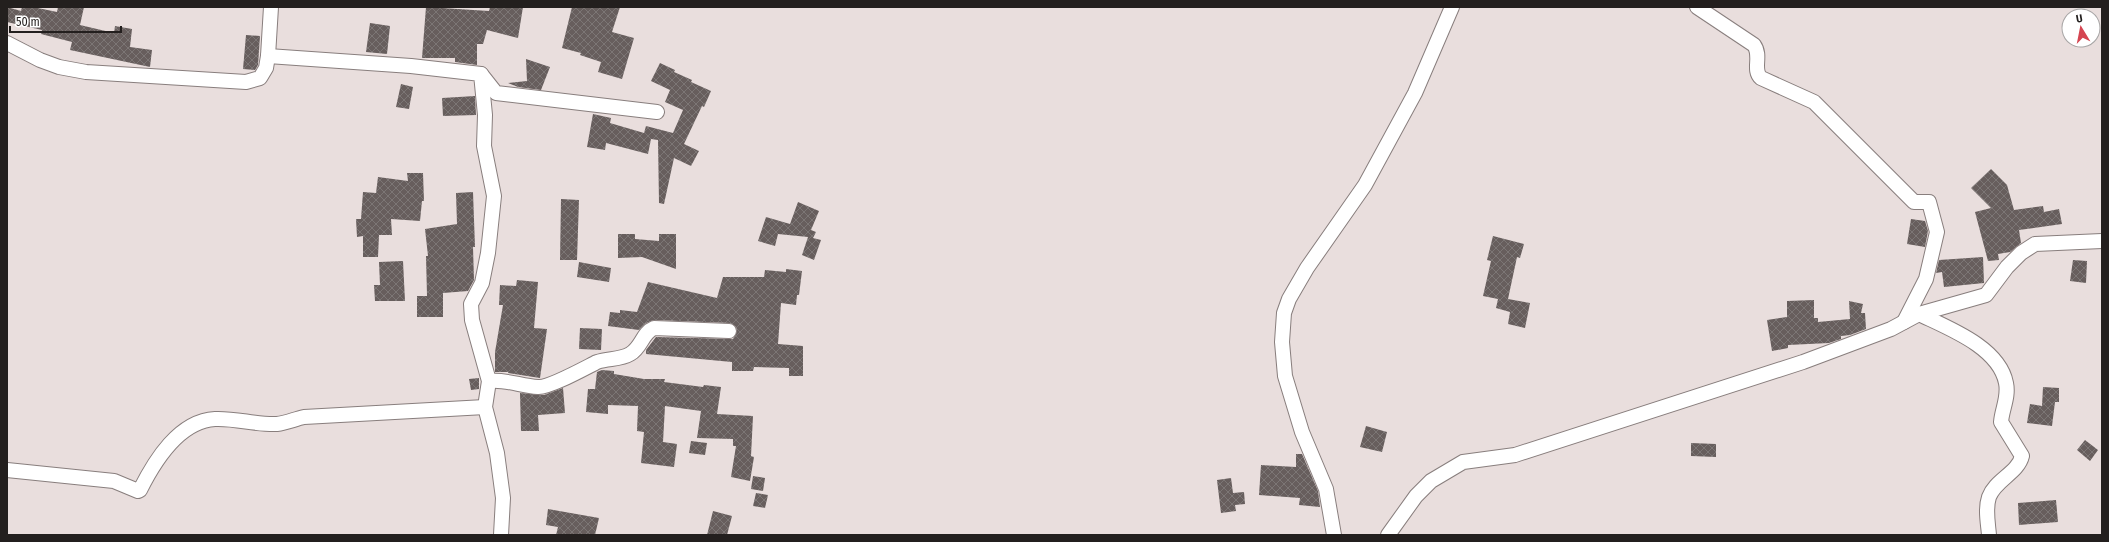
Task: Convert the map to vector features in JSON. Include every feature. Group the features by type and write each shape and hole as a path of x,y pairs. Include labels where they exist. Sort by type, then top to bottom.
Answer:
{"street":[{"path":"7,43 40,60 59,67 86,72 222,82 246,82 260,78 266,68 271,7"},
{"path":"1334,535 1326,488 1302,432 1285,376 1282,342 1284,313 1289,300 1307,268 1365,185 1415,93 1452,7"},
{"path":"1697,7 1754,45 1758,53 1757,73 1761,78 1814,102 1914,202 1929,202 1937,232 1926,279 1904,322"},
{"path":"268,56 411,66 481,74 496,93 657,112"},
{"path":"481,74 485,115 484,146 494,196 488,253 482,283 471,304 472,320 489,381 485,407 497,453 500,475 503,510 501,535"},
{"path":"1388,535 1416,496 1431,482 1463,462 1514,455 1803,362 1891,329 1919,314 1986,295 2016,258 2035,244 2102,241"},
{"path":"1919,314 1965,336 1997,361 2006,383 2007,399 2001,422 2022,456 2021,462 1997,486 1989,498 1989,535"},
{"path":"489,381 500,380 539,388 599,362 620,359 631,354 637,348 648,330 654,328 729,331"},
{"path":"7,470 114,481 138,491 156,462 180,433 205,421 216,419 278,424 304,417 485,407"}],"building":[{"path":"7,7 21,11 22,7 33,7 57,12 58,7 84,7 80,25 114,33 115,26 132,29 130,47 152,50 150,67 70,50 72,42 41,34 42,30 7,22"},
{"path":"426,7 489,11 490,7 523,7 518,38 487,30 483,44 477,44 477,65 455,62 455,58 422,58"},
{"path":"572,7 620,7 612,32 634,38 622,79 598,72 601,62 580,55 581,53 562,48"},
{"path":"370,23 390,26 387,54 366,52"},
{"path":"246,35 260,36 258,65 255,70 243,69"},
{"path":"526,59 550,67 541,90 518,87 508,83 527,81"},
{"path":"660,63 675,70 674,72 692,80 691,82 711,91 704,107 702,106 684,144 699,151 691,166 674,158 664,204 659,203 658,140 651,139 648,154 606,143 605,150 587,147 593,114 611,118 610,123 644,133 646,126 673,133 683,110 665,102 670,90 651,81"},
{"path":"401,84 413,87 409,109 396,107"},
{"path":"475,96 476,115 443,116 442,98"},
{"path":"1991,169 2007,185 2014,210 2043,206 2044,212 2059,209 2062,224 2019,230 2021,243 2010,252 1998,254 1999,260 1988,261 1975,212 1991,208 1971,188"},
{"path":"407,173 423,173 424,201 422,201 420,221 391,219 392,235 379,235 378,257 363,257 363,236 357,237 356,219 361,219 363,192 376,193 378,177 408,181"},
{"path":"473,192 475,247 473,247 474,280 468,291 443,293 443,317 417,317 417,296 427,296 426,256 428,256 425,229 457,224 456,193"},
{"path":"561,199 579,200 577,260 560,260"},
{"path":"798,202 819,211 811,230 816,232 813,238 821,240 814,260 802,255 808,237 778,234 775,246 758,241 766,217 790,224"},
{"path":"1911,219 1925,221 1928,231 1925,247 1907,244"},
{"path":"618,234 635,234 635,239 659,241 659,234 676,234 676,269 642,257 618,258"},
{"path":"1493,236 1524,244 1520,258 1517,257 1508,299 1530,303 1525,328 1508,324 1510,312 1496,308 1498,299 1483,296 1491,261 1487,260"},
{"path":"1983,257 1984,283 1944,287 1942,272 1936,273 1939,260"},
{"path":"2073,260 2087,261 2086,283 2070,281"},
{"path":"403,261 405,301 375,301 374,285 380,285 379,262"},
{"path":"579,262 611,268 609,282 577,277"},
{"path":"786,269 802,271 799,295 797,295 796,305 781,303 778,344 803,346 803,376 789,376 789,368 754,367 753,371 732,371 732,362 646,354 646,350 656,337 733,339 737,331 736,327 730,323 654,320 646,323 639,330 608,326 610,312 620,313 620,310 637,312 648,282 717,298 723,277 764,277 765,270 786,272"},
{"path":"517,280 538,282 534,328 547,329 540,378 508,372 495,372 495,352 503,305 499,305 500,285 516,286"},
{"path":"1814,300 1814,318 1818,318 1818,322 1850,319 1849,301 1863,304 1861,313 1865,313 1866,329 1850,335 1841,336 1841,339 1829,343 1788,345 1788,348 1772,351 1767,320 1787,317 1787,301"},
{"path":"580,328 602,329 601,350 579,349"},
{"path":"602,370 614,371 614,374 644,379 665,379 664,382 703,387 704,385 721,387 717,414 753,416 751,456 754,457 750,481 731,477 736,446 733,446 733,439 697,438 701,411 665,406 663,442 677,444 674,467 641,463 644,432 637,431 638,406 608,405 608,414 586,412 588,389 595,389 597,372"},
{"path":"479,378 479,389 471,390 469,379"},
{"path":"2043,387 2059,388 2059,402 2055,402 2052,426 2027,423 2030,404 2042,406"},
{"path":"563,388 565,413 538,415 539,431 521,431 520,393 544,395"},
{"path":"1366,426 1387,432 1382,452 1360,447"},
{"path":"2085,440 2098,450 2090,461 2077,450"},
{"path":"691,441 707,443 705,455 689,453"},
{"path":"1691,443 1716,444 1716,457 1691,456"},
{"path":"1296,454 1302,454 1318,491 1320,507 1299,505 1300,498 1259,495 1261,465 1296,467"},
{"path":"753,476 765,478 763,491 751,489"},
{"path":"1231,478 1233,493 1244,492 1245,504 1235,505 1236,511 1221,513 1217,480"},
{"path":"756,493 768,495 765,508 753,506"},
{"path":"2056,500 2058,522 2019,525 2018,503"},
{"path":"548,509 599,518 595,535 556,535 558,527 546,525"},
{"path":"713,511 732,516 727,535 707,535"}]}
